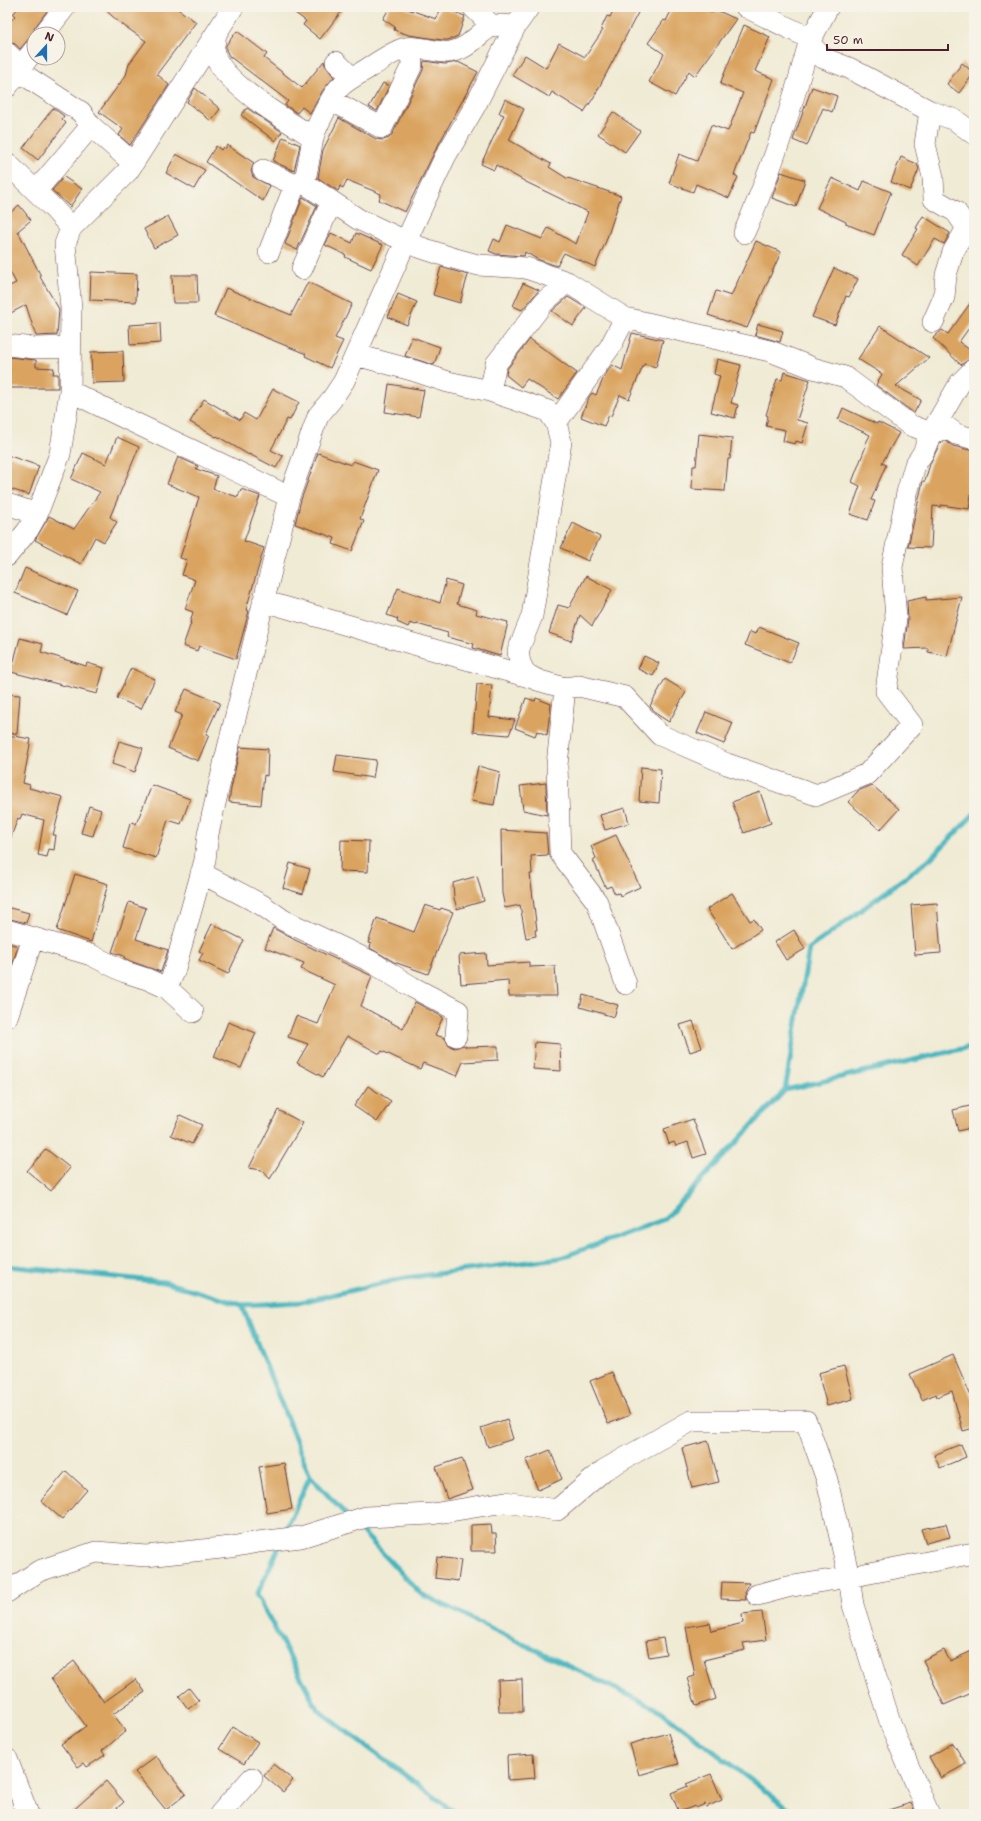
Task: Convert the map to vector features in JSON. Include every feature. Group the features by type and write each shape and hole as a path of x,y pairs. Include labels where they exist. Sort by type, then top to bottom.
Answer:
{"street":[{"path":"50,26 65,7"},
{"path":"7,556 28,530 37,514 60,454 70,391 71,308 65,244 71,228 128,171 132,162 232,7"},
{"path":"473,7 492,26"},
{"path":"167,988 174,972 205,860 208,834 225,760 289,497 318,416 344,381 445,157 475,106 515,27 529,7"},
{"path":"746,7 781,23 808,38 810,43 823,58 855,71 930,111 955,120 974,134"},
{"path":"744,233 755,209 797,87 810,43 828,7"},
{"path":"269,252 300,184 313,148 313,137 338,88 351,78 393,52 407,48 450,52 474,42 484,31 492,26 499,24 515,27"},
{"path":"216,34 214,51 218,63 233,80 274,112 313,137"},
{"path":"331,100 382,128 412,65 411,53 407,48"},
{"path":"26,58 13,70 81,112 91,126 132,162"},
{"path":"336,62 351,78"},
{"path":"930,111 925,144 933,178 934,198 956,212 967,228 953,252 946,275 944,297 933,322"},
{"path":"36,191 91,126"},
{"path":"7,163 71,228"},
{"path":"263,170 300,184 358,220 406,241 449,257 478,265 526,268 567,282 625,318 770,351 813,368 845,377 910,425 931,433 948,428 956,434 974,439"},
{"path":"302,270 331,202"},
{"path":"490,391 496,364 544,302 567,282"},
{"path":"556,423 610,347 625,318"},
{"path":"7,345 34,348 71,347"},
{"path":"356,355 412,370 448,382 490,391 548,411 556,423 561,442 532,616 518,650 520,662 525,673 536,680"},
{"path":"263,601 565,688 579,686 625,697 660,735 727,764 817,795 867,774 912,725 886,691 896,618 892,567 907,493 916,465 924,453 931,433 970,381"},
{"path":"70,391 125,420 225,464 289,497"},
{"path":"7,504 37,514"},
{"path":"565,688 557,765 560,852 596,902 626,984"},
{"path":"201,874 262,905 283,920 370,961 412,987 458,1011 456,1036"},
{"path":"7,930 92,955 125,972 147,979 167,988 193,1012"},
{"path":"7,1017 33,938"},
{"path":"7,1592 39,1571 96,1552 146,1556 231,1548 258,1542 301,1537 366,1517 432,1514 505,1502 557,1510 604,1470 691,1421 806,1421 827,1480 849,1577 853,1605 892,1728 929,1814"},
{"path":"757,1595 787,1587 849,1577 974,1553"},
{"path":"7,1759 28,1814"},
{"path":"220,1814 252,1778"}],"building":[{"path":"19,7 50,7 36,26 26,26 26,42 20,49 15,44 7,41 7,25 15,16 13,14"},
{"path":"102,7 175,7 196,22 157,74 169,85 130,145 119,135 123,129 99,112 126,75 129,64 146,41 120,23"},
{"path":"287,7 345,7 320,39 303,25 306,21"},
{"path":"390,7 402,7 436,19 440,7 465,16 458,36 448,40 442,40 409,35 394,30 395,27 383,19"},
{"path":"615,7 641,7 594,97 584,112 552,92 549,97 512,75 525,55 546,68 559,43 585,57 603,30 601,29 607,16 610,17"},
{"path":"673,7 700,7 712,13 714,9 736,19 695,76 689,71 675,96 649,82 664,54 648,43 664,20 666,21"},
{"path":"744,25 770,37 755,71 774,79 754,133 751,132 734,175 738,177 729,198 696,184 693,192 669,183 679,154 697,161 711,125 728,131 743,93 720,84"},
{"path":"237,31 267,54 264,58 302,88 324,61 325,65 334,77 323,90 310,113 302,107 297,113 285,105 288,101 229,56 226,50 226,45"},
{"path":"424,61 445,64 458,62 478,72 435,151 405,212 379,200 381,194 347,180 343,188 340,186 338,191 318,178 323,150 339,118 376,139 383,140 389,138 393,133 423,70"},
{"path":"962,63 974,73 959,93 947,84"},
{"path":"383,83 389,86 377,111 369,107"},
{"path":"812,87 837,96 832,112 823,108 807,146 793,140"},
{"path":"195,88 220,109 211,121 187,102"},
{"path":"505,99 524,109 509,140 551,164 549,167 568,179 621,196 606,241 595,267 564,253 557,266 537,259 525,252 524,256 496,254 489,251 494,239 500,242 507,225 542,239 548,228 576,244 588,212 526,182 496,165 494,170 481,164 504,115 499,113"},
{"path":"53,108 64,116 62,119 66,123 38,160 23,148"},
{"path":"247,108 282,132 275,141 241,115"},
{"path":"613,112 640,131 625,152 598,134"},
{"path":"283,137 300,145 294,171 273,161"},
{"path":"227,145 254,163 251,171 253,177 270,186 263,201 206,162 216,146 221,150 223,147 225,149"},
{"path":"176,154 205,170 194,189 166,173"},
{"path":"901,157 917,164 919,169 910,190 891,182"},
{"path":"781,172 805,180 796,207 772,198"},
{"path":"64,177 82,189 70,207 52,190"},
{"path":"832,178 860,191 864,181 891,192 874,235 846,224 846,222 817,208"},
{"path":"303,197 317,206 297,250 285,244"},
{"path":"19,205 31,220 18,231 41,276 40,277 59,309 57,335 36,336 26,305 7,315 7,287 16,283 7,266 7,210 9,214"},
{"path":"168,216 178,235 154,248 144,229"},
{"path":"923,216 950,233 944,244 935,239 918,266 902,255 918,229 916,228"},
{"path":"331,233 352,243 356,233 383,245 371,269 345,257 346,255 325,245"},
{"path":"756,241 781,252 747,328 708,315 716,291 731,296"},
{"path":"441,267 468,275 460,303 433,295"},
{"path":"834,268 858,279 849,297 846,296 835,325 812,317"},
{"path":"91,272 137,274 136,302 90,300"},
{"path":"172,275 197,275 198,303 173,303"},
{"path":"308,282 352,304 335,338 343,341 330,368 305,356 306,354 214,316 226,288 291,315"},
{"path":"523,283 539,290 522,310 513,306"},
{"path":"398,294 417,302 407,325 388,317"},
{"path":"568,297 586,308 573,326 552,311"},
{"path":"974,298 974,321 959,342 974,353 974,357 961,365 933,338 942,330 948,334"},
{"path":"160,323 161,343 130,345 129,325"},
{"path":"758,324 783,331 780,342 755,335"},
{"path":"880,326 929,358 896,386 921,400 914,413 876,385 882,374 858,359"},
{"path":"632,333 663,340 656,367 644,364 629,399 620,395 611,416 609,415 604,426 581,417 589,397 592,393 596,395 604,377 612,365 622,370"},
{"path":"412,337 440,347 434,365 405,356"},
{"path":"530,339 577,373 558,399 527,379 521,387 506,375 507,369"},
{"path":"123,351 124,382 92,383 91,352"},
{"path":"9,357 36,360 36,367 54,368 53,374 58,374 58,388 8,388"},
{"path":"717,359 741,365 731,403 738,405 735,418 711,412 720,376 714,374"},
{"path":"784,372 810,380 797,420 808,423 802,443 796,441 795,444 783,441 785,430 766,426 768,416 766,415 777,379 782,380"},
{"path":"389,384 424,390 419,417 385,412"},
{"path":"273,389 299,402 290,420 287,419 271,450 283,456 276,468 249,455 190,422 204,399 240,420 244,413 256,420"},
{"path":"843,408 877,424 878,422 899,433 882,463 886,465 871,500 875,501 868,520 850,514 860,486 852,482 870,435 838,420"},
{"path":"699,434 732,438 730,459 728,459 725,491 692,489 693,466 696,466"},
{"path":"117,437 139,447 110,517 117,522 104,542 95,537 81,564 35,540 49,516 74,529 100,492 71,479 83,453 106,464"},
{"path":"946,441 953,446 974,451 974,475 969,509 941,505 941,507 933,506 931,548 908,547 923,481 925,481 930,464 940,443"},
{"path":"318,453 351,465 353,461 378,470 360,519 364,521 352,551 333,544 335,538 295,524 301,500"},
{"path":"7,455 39,466 29,495 7,488"},
{"path":"178,457 198,466 196,469 217,476 213,489 238,497 241,489 260,496 244,541 264,548 246,610 249,611 236,659 199,646 197,651 183,646 193,612 185,609 195,580 182,575 187,560 180,558 199,497 167,484"},
{"path":"573,523 600,537 588,561 561,548"},
{"path":"25,568 78,591 67,615 15,593"},
{"path":"586,576 612,590 592,626 580,615 571,641 549,633 558,605 569,608"},
{"path":"446,580 462,585 457,604 477,610 476,614 508,622 500,656 473,648 474,644 447,637 448,633 417,624 410,623 408,627 397,622 398,619 387,615 398,588 440,603"},
{"path":"926,597 926,600 962,597 947,656 928,652 928,648 904,649 908,619 907,601"},
{"path":"759,627 799,643 790,663 745,645 750,632 756,634"},
{"path":"20,638 43,644 41,652 86,666 87,663 104,668 97,694 11,672"},
{"path":"644,656 659,663 653,676 638,669"},
{"path":"131,668 155,679 141,709 117,698"},
{"path":"665,679 686,692 669,722 658,715 650,706"},
{"path":"477,684 492,685 489,717 515,720 509,735 473,732"},
{"path":"186,689 220,703 206,734 209,735 198,761 168,748 182,715 175,712"},
{"path":"7,694 20,695 17,734 7,733"},
{"path":"526,698 535,701 536,698 551,704 547,735 537,731 535,736 515,728"},
{"path":"706,712 733,723 724,744 697,733"},
{"path":"7,735 31,739 23,783 30,785 29,788 63,797 53,835 56,835 54,850 49,849 47,857 38,855 44,820 22,814 20,819 18,818 8,845 7,844"},
{"path":"119,741 143,748 135,772 112,764"},
{"path":"240,747 268,749 267,776 264,775 261,805 229,802"},
{"path":"337,755 376,760 373,778 334,772"},
{"path":"478,766 500,772 494,805 471,801"},
{"path":"641,767 661,769 659,803 639,801"},
{"path":"546,783 547,815 523,810 520,786"},
{"path":"152,785 190,799 181,824 168,820 156,858 123,848 130,824 132,822 136,824"},
{"path":"872,785 899,809 880,830 848,802 858,791"},
{"path":"760,792 771,823 744,833 732,802"},
{"path":"89,806 101,810 93,836 81,833"},
{"path":"625,808 629,823 605,830 600,815"},
{"path":"501,830 546,833 548,855 531,856 532,874 530,874 537,930 535,930 536,936 526,938 520,905 505,908 502,893"},
{"path":"616,835 640,887 620,896 619,893 615,894 611,886 606,888 593,860 596,858 591,846"},
{"path":"341,840 369,841 368,872 340,871"},
{"path":"290,863 310,869 303,894 283,888"},
{"path":"75,874 108,884 91,942 57,930"},
{"path":"477,876 484,901 457,909 454,898 453,883"},
{"path":"732,893 750,921 754,919 761,930 732,949 707,909"},
{"path":"129,902 146,908 136,939 168,950 161,972 130,961 124,958 124,956 112,952"},
{"path":"937,903 941,953 915,955 911,905"},
{"path":"425,905 440,910 441,908 453,912 428,974 394,962 370,948 371,944 368,943 377,918 414,932"},
{"path":"10,908 29,913 26,923 7,918"},
{"path":"212,924 244,940 228,974 199,960 203,953 199,951"},
{"path":"273,928 372,976 361,1006 403,1029 415,1002 443,1017 435,1035 445,1038 449,1046 455,1048 463,1045 467,1047 498,1046 498,1060 463,1062 457,1076 423,1063 420,1069 382,1051 380,1054 347,1036 323,1077 297,1063 308,1044 288,1037 296,1016 318,1024 335,985 301,969 304,963 265,948"},
{"path":"794,930 805,949 786,960 775,942"},
{"path":"7,943 18,946 12,965 7,963"},
{"path":"486,953 487,965 529,962 529,967 555,966 557,996 509,996 508,980 461,984 459,955"},
{"path":"583,995 618,1005 614,1017 580,1007"},
{"path":"693,1021 702,1048 690,1052 680,1025"},
{"path":"228,1022 256,1033 241,1068 214,1057"},
{"path":"535,1042 560,1044 561,1071 533,1069"},
{"path":"368,1086 391,1101 377,1122 354,1106"},
{"path":"974,1105 974,1127 958,1131 953,1110"},
{"path":"278,1110 303,1123 270,1179 262,1170 249,1168"},
{"path":"180,1115 202,1125 192,1144 171,1135"},
{"path":"693,1119 706,1154 693,1158 688,1142 676,1146 674,1142 669,1144 664,1129"},
{"path":"46,1149 70,1168 51,1191 27,1171"},
{"path":"953,1355 974,1403 974,1428 963,1431 952,1391 937,1397 936,1394 922,1400 910,1374"},
{"path":"844,1366 853,1399 827,1406 818,1373"},
{"path":"612,1372 630,1415 608,1424 590,1381"},
{"path":"507,1419 513,1439 488,1447 481,1428"},
{"path":"708,1441 719,1482 692,1488 682,1448"},
{"path":"961,1444 966,1457 940,1468 934,1455"},
{"path":"550,1450 562,1479 538,1490 526,1460"},
{"path":"462,1458 473,1490 447,1499 436,1467"},
{"path":"284,1463 292,1509 267,1513 259,1467"},
{"path":"66,1471 87,1490 62,1519 41,1501"},
{"path":"491,1524 492,1533 496,1533 497,1551 471,1551 471,1525"},
{"path":"946,1524 950,1537 926,1543 921,1529"},
{"path":"437,1557 461,1560 458,1581 435,1578"},
{"path":"722,1582 749,1583 745,1592 746,1600 721,1599"},
{"path":"762,1612 766,1640 743,1643 745,1650 704,1660 716,1699 696,1706 687,1678 695,1676 686,1627 710,1623 712,1631 743,1623 742,1614"},
{"path":"663,1638 666,1654 649,1657 646,1641"},
{"path":"944,1650 950,1661 974,1650 974,1692 944,1705 923,1660"},
{"path":"74,1661 104,1702 136,1679 145,1692 113,1714 126,1731 102,1751 105,1755 87,1767 84,1763 78,1767 61,1744 86,1726 51,1679"},
{"path":"522,1679 523,1712 499,1712 498,1680"},
{"path":"189,1688 199,1701 188,1709 179,1696"},
{"path":"233,1727 258,1742 244,1764 219,1749"},
{"path":"668,1733 678,1764 639,1775 630,1744"},
{"path":"953,1743 966,1764 941,1778 929,1757"},
{"path":"533,1754 535,1778 508,1780 507,1756"},
{"path":"156,1756 186,1794 166,1810 135,1772"},
{"path":"273,1764 293,1780 283,1792 264,1776"},
{"path":"711,1774 722,1800 706,1807 705,1804 679,1812 671,1793 688,1786 686,1784"},
{"path":"106,1781 124,1802 110,1814 69,1814"},
{"path":"911,1803 916,1814 886,1814 885,1811"}],"waterway":[{"path":"785,1090 809,949 931,858 974,814"},
{"path":"242,1305 301,1302 405,1278 560,1258 665,1219 785,1090 974,1046"},
{"path":"7,1266 164,1282 242,1305 310,1476 349,1518"},
{"path":"284,1534 310,1476"},
{"path":"356,1525 421,1594 661,1711 795,1814"},
{"path":"280,1545 257,1595 318,1710 457,1814"}]}
